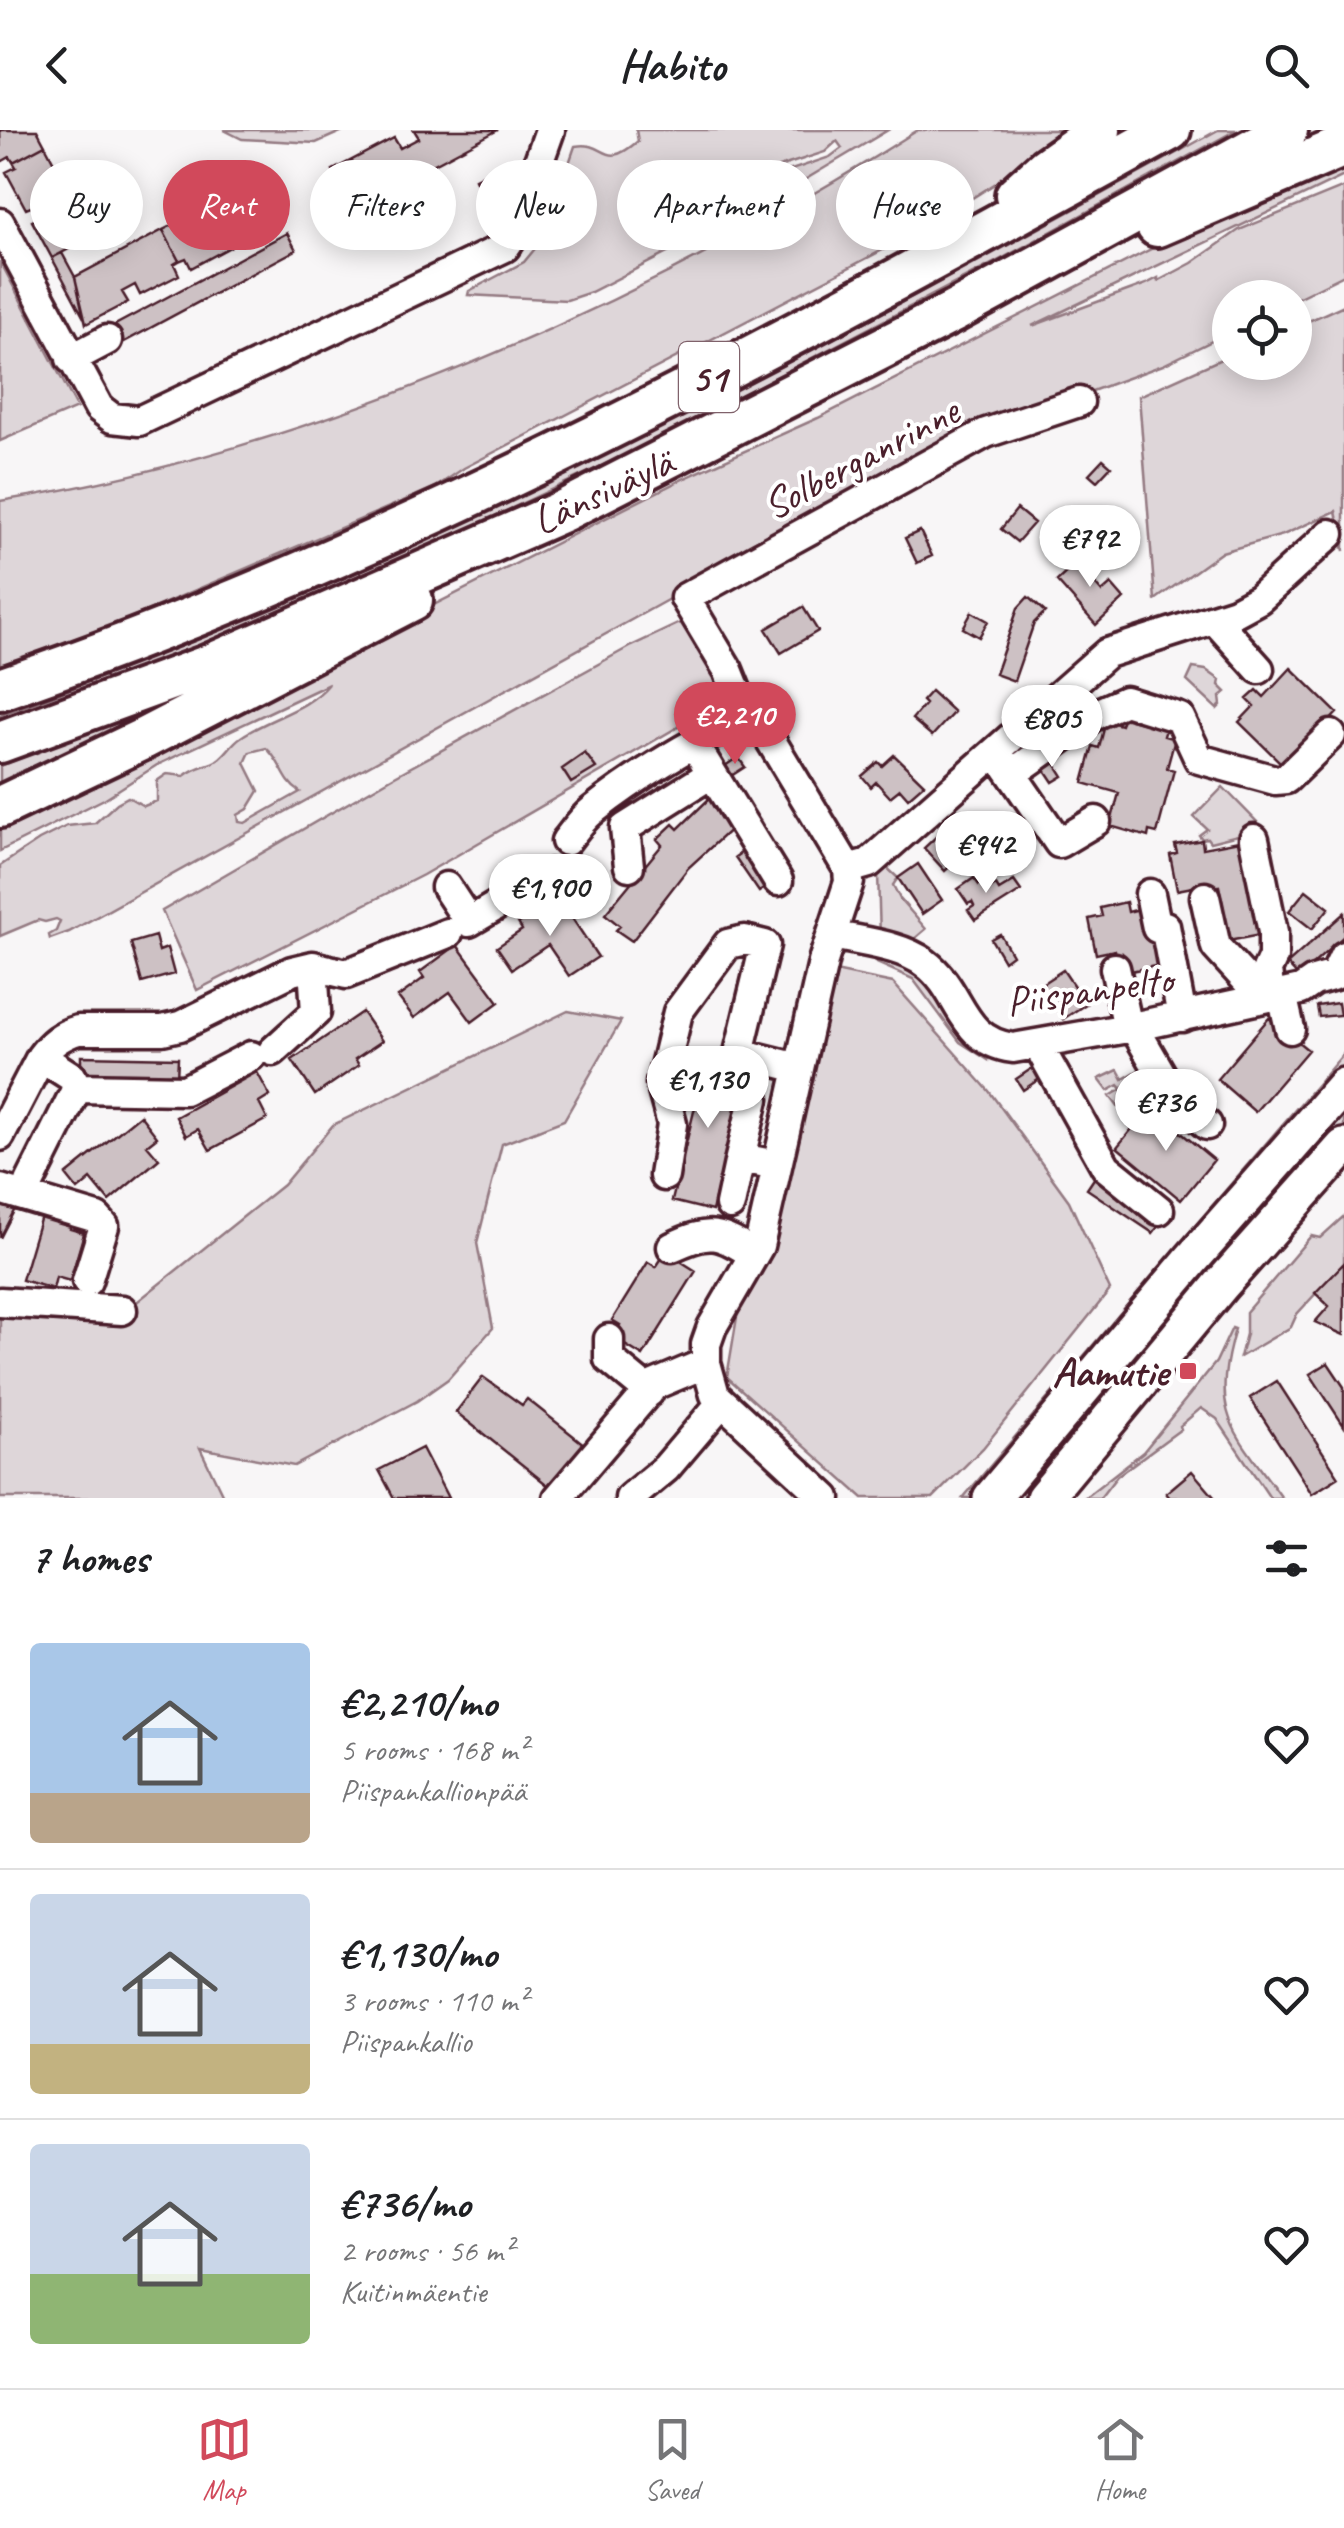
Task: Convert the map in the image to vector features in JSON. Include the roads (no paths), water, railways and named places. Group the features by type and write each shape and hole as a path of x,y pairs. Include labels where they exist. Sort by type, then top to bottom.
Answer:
{"highway":[{"name":"51","path":"974,232 1046,168 1100,130"},
{"name":"Länsiväylä","path":"974,236 1170,130"},
{"name":"Länsiväylä","path":"0,742 207,666 564,511 955,311 1286,130"},
{"path":"955,311 1344,146"},
{"name":"Länsiväylä","path":"0,690 236,598 454,504 703,380 948,250"},
{"path":"0,807 377,620 564,511"}],"main road":[{"path":"992,1498 1192,1259 1344,1086"},
{"path":"1044,1498 1221,1285 1344,1147"}],"street":[{"path":"0,223 88,392 106,414 125,422 139,421 494,254 512,237 550,130"},
{"path":"72,359 107,340"},
{"name":"Solberganrinne","path":"749,722 728,670 685,598 986,433 1079,402"},
{"path":"848,869 870,864 1004,762 1108,653 1214,619 1259,600 1330,534"},
{"path":"1214,619 1259,669"},
{"path":"1004,762 1124,701 1180,718 1199,759 1275,780 1294,775 1331,735"},
{"path":"566,841 589,813 694,744 732,724 749,722 765,732 848,869 849,882 824,958 758,1246 712,1327 706,1362 715,1395 826,1498"},
{"path":"694,744 778,881"},
{"path":"1004,762 1059,843 1096,822"},
{"path":"629,866 625,828 711,774"},
{"path":"1254,838 1273,932 1273,957 1268,970 1290,1030"},
{"path":"446,888 469,922 550,874"},
{"path":"1150,894 1156,928 1165,926 1182,1017"},
{"path":"1205,897 1216,947 1250,984 1276,996"},
{"path":"0,1136 49,1046 78,1030 162,1030 180,1026 292,971 313,966 346,974 448,933"},
{"name":"Piispanpelto","path":"833,936 908,954 926,964 980,1036 996,1046 1013,1048 1276,996 1339,966"},
{"path":"664,1176 672,1124 661,1083 678,1012 728,944 745,940 765,945 738,1053 799,1068"},
{"path":"78,1088 184,1090 262,1054 316,1012 313,966"},
{"path":"1116,968 1131,1027 1176,1098 1207,1125"},
{"path":"1038,1045 1106,1167 1160,1210"},
{"path":"41,1057 72,1076 78,1088"},
{"path":"30,1182 78,1088"},
{"path":"730,1206 754,1099"},
{"path":"740,1158 777,1165"},
{"path":"0,1189 97,1218 104,1226 87,1280"},
{"path":"672,1247 699,1234 720,1235 754,1255"},
{"path":"0,1302 122,1310"},
{"path":"608,1340 609,1359 649,1392"},
{"path":"558,1498 616,1410 649,1392 654,1385 706,1362"},
{"path":"630,1498 666,1468 722,1402"}],"place":[{"name":"Aamutie","path":"1188,1371"}]}
